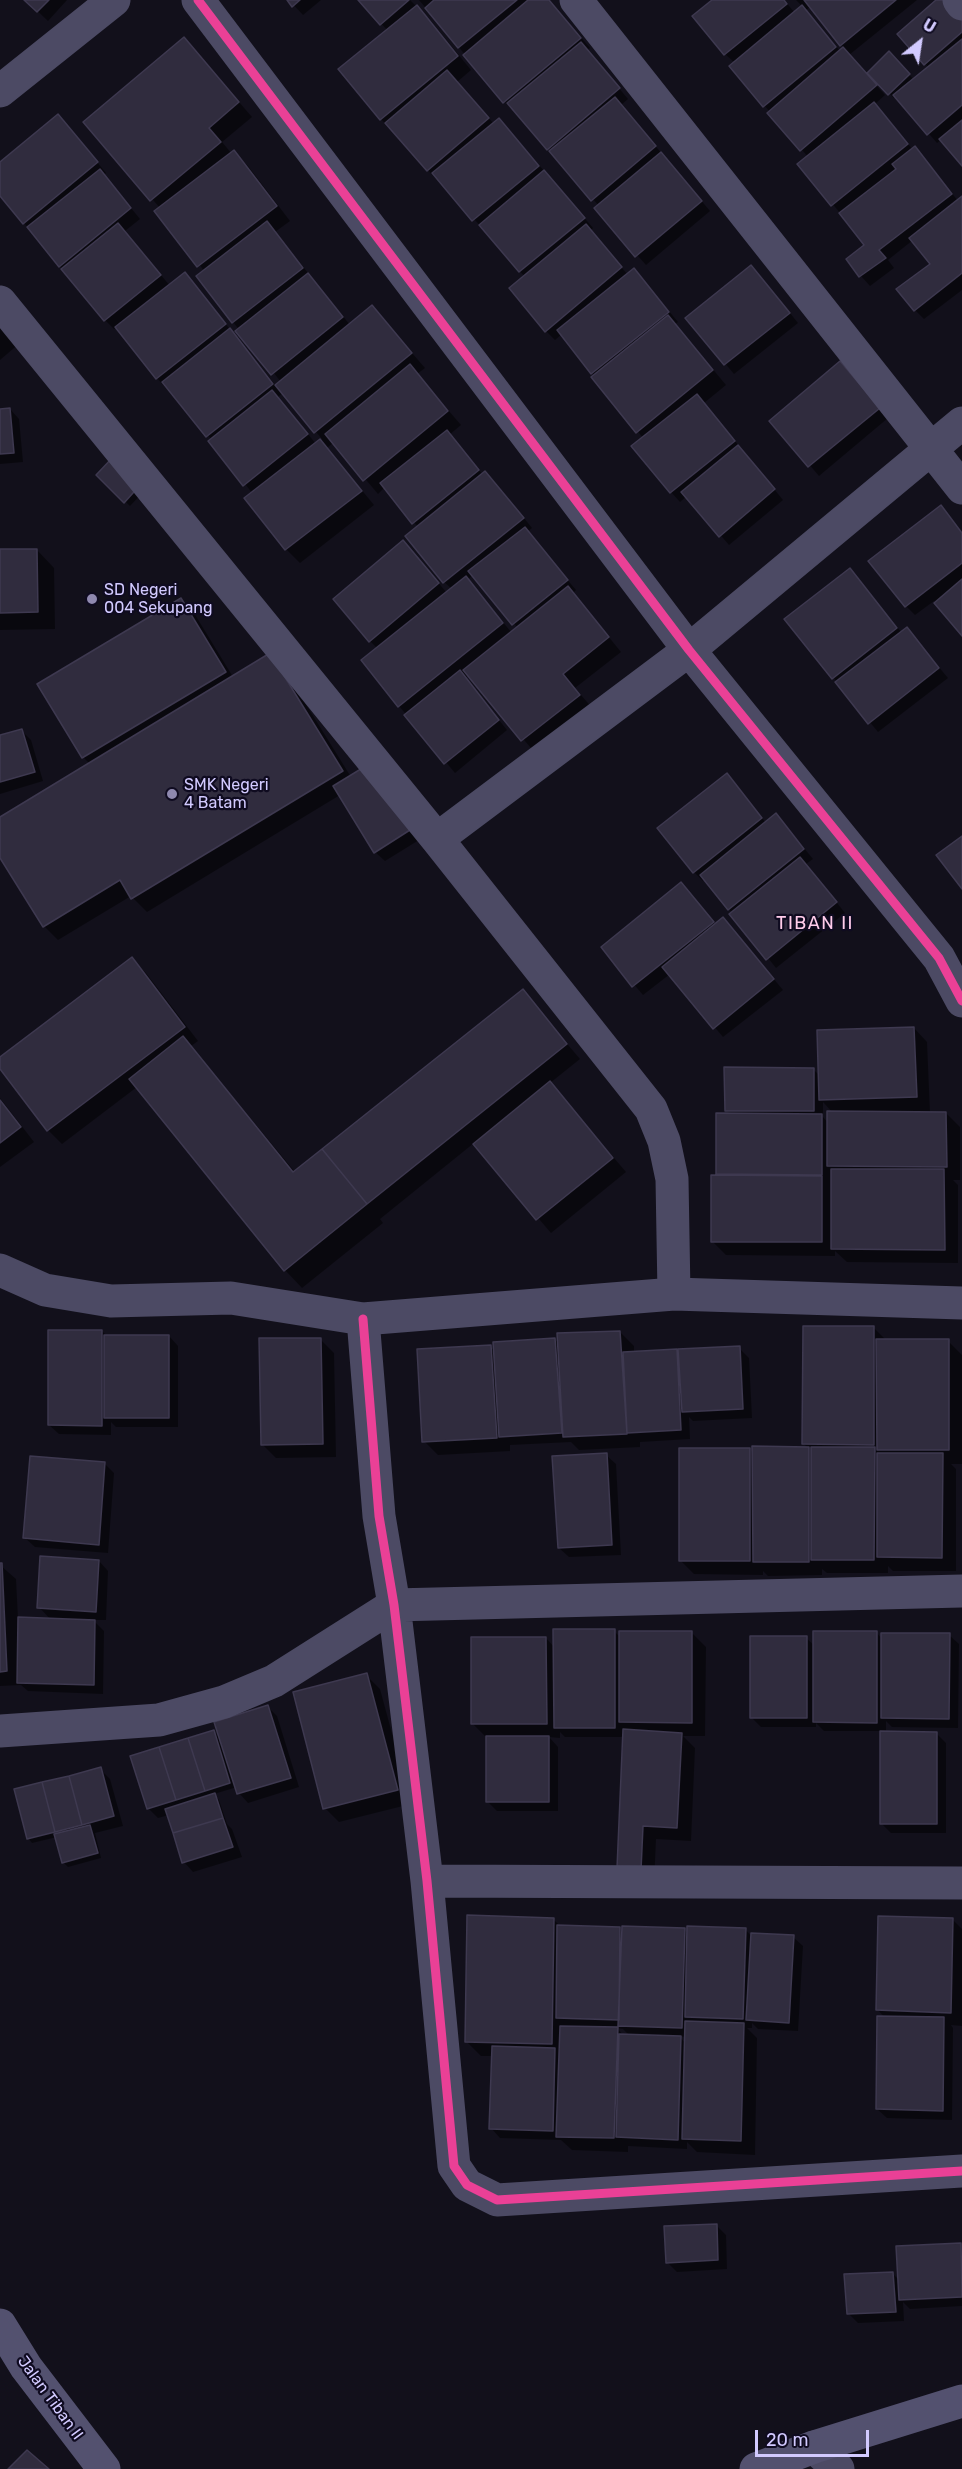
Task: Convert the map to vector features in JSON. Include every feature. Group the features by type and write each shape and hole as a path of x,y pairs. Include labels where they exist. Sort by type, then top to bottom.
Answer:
{"street":[{"path":"0,91 114,0"},
{"path":"198,0 689,650 939,958 962,1000"},
{"path":"576,0 962,488"},
{"path":"959,0 962,4"},
{"path":"0,302 437,839 651,1109 664,1141 672,1179 674,1294"},
{"path":"437,839 689,650 962,423"},
{"path":"0,1270 45,1290 111,1301 231,1298 363,1319 674,1294 962,1303"},
{"path":"363,1319 379,1516 394,1605 427,1881 454,2166 467,2185 497,2200 962,2171"},
{"path":"0,1731 159,1720 224,1702 274,1681 394,1605 962,1591"},
{"path":"427,1881 962,1883"},
{"name":"Jalan Tiban II","path":"0,2325 26,2367 74,2433 104,2469"},
{"path":"756,2469 826,2458 962,2401"}],"building":[{"path":"24,0 49,0 37,12"},
{"path":"287,0 300,0 292,7"},
{"path":"358,0 409,0 380,25"},
{"path":"434,0 517,0 458,48 425,8"},
{"path":"528,0 549,0 581,38 503,103 463,55"},
{"path":"712,0 784,0 787,4 724,55 692,16"},
{"path":"804,0 896,0 840,46"},
{"path":"936,0 955,0 962,9 962,32 924,65 897,34"},
{"path":"417,5 458,56 380,120 338,69"},
{"path":"802,5 836,47 763,107 729,66"},
{"path":"184,37 239,102 209,128 221,142 150,201 83,122"},
{"path":"962,39 962,105 927,135 893,95"},
{"path":"581,42 620,88 547,150 507,103"},
{"path":"843,47 877,85 800,151 767,113"},
{"path":"889,51 910,74 888,95 867,73"},
{"path":"447,70 489,118 427,171 385,123"},
{"path":"615,97 656,146 591,201 549,151"},
{"path":"874,102 908,144 831,206 797,164"},
{"path":"58,114 98,162 23,224 0,196 0,162"},
{"path":"499,118 539,166 472,221 432,173"},
{"path":"962,120 962,166 939,139"},
{"path":"915,146 952,194 879,250 886,258 859,277 846,259 864,245 839,213 896,169 892,164"},
{"path":"234,150 277,206 197,267 154,211"},
{"path":"661,152 702,201 635,257 594,208"},
{"path":"100,169 131,208 59,267 27,227"},
{"path":"544,170 585,218 519,272 479,225"},
{"path":"962,196 962,273 914,311 896,289 930,264 909,238"},
{"path":"267,221 303,268 232,323 196,276"},
{"path":"118,223 161,275 104,321 61,269"},
{"path":"586,224 622,267 545,332 509,288"},
{"path":"751,265 790,313 724,365 685,318"},
{"path":"634,268 669,312 591,374 557,330"},
{"path":"185,272 226,324 156,379 115,327"},
{"path":"308,273 343,317 271,375 235,331"},
{"path":"372,305 412,353 314,433 275,385"},
{"path":"668,315 713,370 636,433 591,377"},
{"path":"230,328 273,384 206,437 162,382"},
{"path":"840,361 880,408 808,467 769,421"},
{"path":"410,364 448,411 363,481 325,434"},
{"path":"272,390 308,434 243,486 208,441"},
{"path":"697,394 735,441 670,493 631,446"},
{"path":"10,408 14,453 0,454 0,409"},
{"path":"447,430 479,470 412,524 380,483"},
{"path":"320,439 362,491 285,550 244,498"},
{"path":"738,445 775,489 719,537 681,492"},
{"path":"114,456 142,483 124,503 96,475"},
{"path":"485,471 524,518 443,583 405,536"},
{"path":"941,505 962,533 962,563 905,607 868,561"},
{"path":"525,527 568,580 512,625 468,571"},
{"path":"403,540 439,583 369,642 333,599"},
{"path":"0,549 37,549 38,612 0,613"},
{"path":"850,568 897,628 832,679 784,619"},
{"path":"466,576 503,623 398,707 361,660"},
{"path":"962,579 962,636 934,603"},
{"path":"568,586 609,637 563,674 580,695 521,741 463,670"},
{"path":"181,598 226,672 82,758 37,684"},
{"path":"907,627 939,668 868,724 835,682"},
{"name":"SMK Negeri 4 Batam","path":"270,653 343,771 131,899 120,880 43,927 0,858 0,817"},
{"path":"460,670 499,720 444,764 404,715"},
{"path":"22,729 35,772 0,782 0,735"},
{"path":"369,764 410,830 374,853 333,786"},
{"path":"727,773 762,818 693,873 657,828"},
{"path":"776,813 804,849 728,910 700,875"},
{"path":"962,836 962,889 936,855"},
{"path":"800,857 837,902 766,960 729,914"},
{"path":"681,882 714,922 632,987 601,947"},
{"path":"723,917 774,979 713,1029 662,967"},
{"path":"132,957 185,1027 47,1131 0,1069 0,1057"},
{"path":"523,989 567,1044 367,1204 322,1149"},
{"path":"914,1027 917,1097 819,1100 817,1030"},
{"path":"183,1036 293,1172 322,1149 367,1204 284,1271 129,1079"},
{"path":"724,1067 814,1068 814,1111 725,1111"},
{"path":"550,1081 613,1158 536,1220 473,1144"},
{"path":"0,1100 21,1127 0,1143"},
{"path":"827,1111 946,1112 947,1167 827,1166"},
{"path":"716,1113 822,1114 822,1175 716,1174"},
{"path":"831,1169 944,1169 945,1250 831,1249"},
{"path":"711,1175 822,1176 822,1242 711,1242"},
{"path":"803,1326 874,1326 874,1445 802,1444"},
{"path":"48,1330 102,1330 102,1426 48,1425"},
{"path":"620,1331 627,1434 563,1437 557,1333"},
{"path":"104,1335 169,1335 169,1418 104,1418"},
{"path":"259,1338 321,1338 323,1444 261,1445"},
{"path":"555,1338 562,1433 499,1437 493,1342"},
{"path":"876,1339 949,1339 949,1450 877,1450"},
{"path":"491,1345 497,1438 422,1442 417,1349"},
{"path":"740,1346 743,1409 682,1412 678,1349"},
{"path":"677,1349 681,1430 627,1433 623,1352"},
{"path":"752,1446 809,1447 809,1562 753,1562"},
{"path":"811,1447 875,1447 874,1560 811,1560"},
{"path":"679,1448 750,1448 750,1561 679,1561"},
{"path":"607,1453 612,1545 558,1548 552,1456"},
{"path":"877,1453 943,1453 942,1558 877,1557"},
{"path":"30,1456 105,1462 99,1545 23,1538"},
{"path":"40,1556 99,1560 96,1612 37,1608"},
{"path":"0,1563 2,1563 7,1671 0,1672"},
{"path":"18,1617 95,1620 94,1685 17,1683"},
{"path":"553,1629 615,1629 615,1728 554,1728"},
{"path":"619,1631 692,1631 692,1723 619,1722"},
{"path":"813,1631 877,1631 877,1723 813,1722"},
{"path":"881,1633 950,1633 949,1719 881,1718"},
{"path":"750,1636 807,1636 807,1718 750,1718"},
{"path":"471,1637 546,1637 547,1724 471,1724"},
{"path":"367,1673 398,1790 323,1809 293,1692"},
{"path":"268,1705 291,1778 237,1794 214,1722"},
{"path":"623,1729 682,1733 677,1828 643,1826 641,1870 617,1868"},
{"path":"214,1730 230,1783 205,1791 188,1738"},
{"path":"880,1731 937,1732 937,1824 880,1824"},
{"path":"486,1736 549,1736 549,1802 486,1802"},
{"path":"188,1738 205,1791 176,1800 159,1747"},
{"path":"159,1747 176,1800 147,1809 130,1756"},
{"path":"101,1767 114,1816 82,1825 69,1776"},
{"path":"69,1776 82,1825 55,1832 42,1782"},
{"path":"42,1782 55,1832 27,1839 14,1789"},
{"path":"215,1793 223,1818 173,1833 165,1809"},
{"path":"223,1818 233,1847 182,1863 173,1833"},
{"path":"90,1825 98,1853 62,1863 54,1834"},
{"path":"467,1915 554,1918 552,2044 465,2042"},
{"path":"878,1916 953,1918 951,2013 876,2010"},
{"path":"557,1925 620,1927 619,2020 556,2018"},
{"path":"622,1926 685,1928 682,2028 618,2026"},
{"path":"687,1926 746,1928 743,2019 685,2017"},
{"path":"751,1933 794,1935 789,2023 746,2020"},
{"path":"877,2016 944,2017 943,2111 876,2109"},
{"path":"685,2021 744,2023 741,2141 682,2139"},
{"path":"560,2026 618,2027 614,2138 556,2137"},
{"path":"619,2034 681,2036 678,2140 616,2137"},
{"path":"492,2046 555,2048 553,2131 489,2129"},
{"path":"717,2224 718,2260 666,2263 664,2226"},
{"path":"961,2243 962,2297 899,2300 896,2246"},
{"path":"893,2272 896,2312 847,2314 844,2274"},
{"path":"27,2450 49,2469 8,2469"}],"cycle path":[{"path":"198,0 689,650 939,958 962,1001"},
{"path":"363,1319 379,1516 394,1605 427,1881 454,2166 467,2185 497,2200 962,2171"}],"place":[{"name":"SD Negeri 004 Sekupang","path":"92,599"},
{"name":"SMK Negeri 4 Batam","path":"172,794"}],"district":[{"name":"TIBAN II","path":"815,924"}]}
